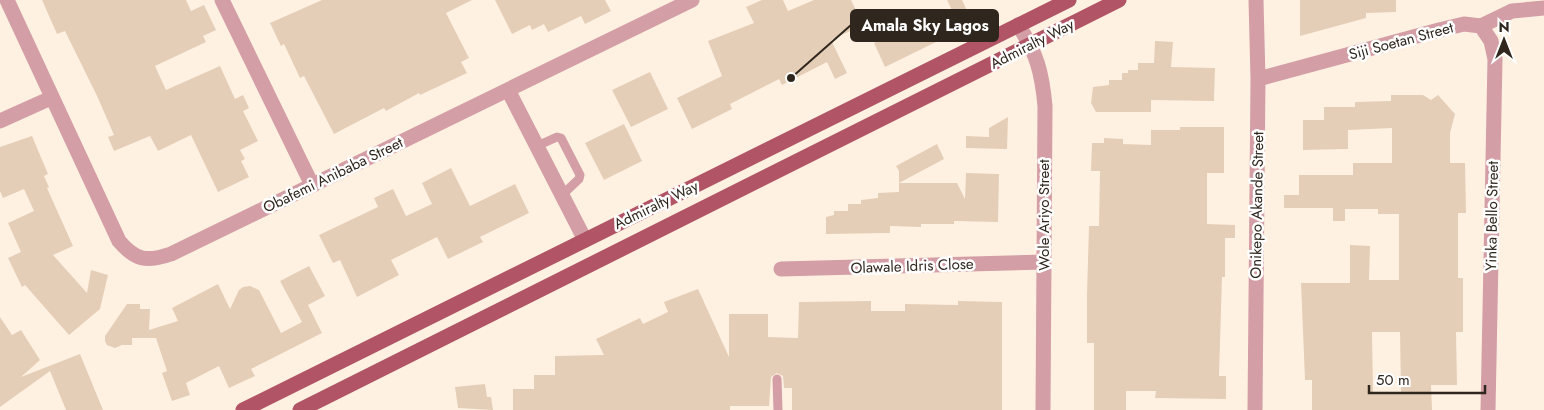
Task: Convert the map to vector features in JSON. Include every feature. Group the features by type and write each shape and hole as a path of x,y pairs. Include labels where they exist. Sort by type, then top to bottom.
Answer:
{"main road":[{"name":"Admiralty Way","path":"243,410 1069,0"},
{"name":"Admiralty Way","path":"300,410 1119,0"}],"street":[{"name":"Obafemi Anibaba Street","path":"7,0 51,98 120,242 130,254 142,259 156,259 171,254 692,0"},
{"name":"Onikepo Akande Street","path":"1255,410 1258,79 1256,0"},
{"path":"226,2 312,185"},
{"name":"Siji Soetan Street","path":"1258,79 1464,24 1481,26 1512,11 1544,8"},
{"name":"Wole Ariyo Street","path":"1018,25 1032,44 1040,67 1045,106 1043,410"},
{"name":"Yinka Bello Street","path":"1481,26 1491,42 1495,59 1488,410"},
{"path":"508,90 585,240"},
{"path":"0,121 51,98"},
{"name":"Olawale Idris Close","path":"780,269 1044,262"}],"lane":[{"path":"537,146 557,137 561,138 580,175 579,179 562,195"},
{"path":"777,379 778,410"}],"building":[{"path":"42,0 186,0 191,11 204,5 216,30 203,36 206,42 155,66 166,90 220,66 235,99 243,95 249,108 243,111 258,141 240,150 245,159 241,161 249,177 218,192 191,135 158,151 150,136 114,151 108,137 114,135 98,98 65,31 57,34"},
{"path":"322,0 472,0 446,13 469,58 461,62 467,73 420,95 419,93 386,111 384,108 334,134 304,76 300,78 284,44 281,46 270,23"},
{"path":"495,0 605,0 611,11 585,24 581,16 548,32 544,24 532,30 530,25 512,34"},
{"path":"762,0 783,0 788,11 814,0 851,0 863,25 831,40 847,73 835,79 827,62 782,85 779,79 730,104 732,109 692,129 677,98 722,76 708,41 754,23 746,7"},
{"path":"947,0 962,0 972,21 960,27"},
{"path":"1300,0 1396,0 1396,12 1366,13 1366,18 1300,36"},
{"path":"925,19 936,42 885,67 874,43"},
{"path":"1155,41 1173,42 1171,67 1215,68 1214,101 1151,100 1151,112 1096,112 1091,103 1093,87 1109,85 1109,80 1122,80 1122,73 1128,73 1128,70 1138,70 1138,63 1154,63"},
{"path":"650,72 668,109 631,127 612,90"},
{"path":"1391,95 1423,95 1431,100 1438,95 1455,114 1450,133 1450,163 1465,163 1466,213 1458,213 1458,278 1463,278 1463,332 1456,332 1457,385 1431,385 1432,410 1312,410 1312,380 1305,380 1301,283 1350,283 1350,245 1370,246 1369,280 1399,280 1399,214 1378,214 1378,209 1345,209 1345,221 1333,221 1333,208 1284,208 1284,195 1299,195 1299,175 1353,175 1353,163 1392,163 1392,128 1348,130 1348,149 1303,150 1303,120 1324,120 1324,107 1355,107 1355,102 1391,101","holes":["1372,332 1400,332 1401,393 1373,393"]},
{"path":"1008,117 1007,149 966,148 966,136 989,137 989,128"},
{"path":"624,124 642,161 604,180 585,143"},
{"path":"1180,127 1224,127 1224,173 1207,173 1207,224 1235,225 1235,238 1225,238 1225,277 1222,277 1219,376 1226,376 1226,399 1155,398 1156,391 1126,391 1126,410 1094,410 1094,343 1087,343 1087,294 1089,226 1099,226 1100,171 1091,171 1092,143 1104,143 1104,138 1123,139 1123,144 1151,145 1151,130 1180,130"},
{"path":"32,136 48,174 44,176 49,187 47,188 73,246 53,255 87,293 91,270 108,275 100,309 69,335 25,285 22,287 8,258 21,252 8,223 34,211 24,189 3,198 0,191 0,147"},
{"path":"937,144 944,159 899,183 899,171 896,166"},
{"path":"451,168 470,206 515,184 529,213 480,237 483,242 448,259 437,237 391,260 399,275 357,297 340,260 333,263 319,235 378,207 374,198 393,189 406,216 432,204 422,183"},
{"path":"966,173 999,174 998,222 954,221 954,224 921,224 921,227 890,226 890,233 826,234 826,217 834,215 834,211 848,211 848,204 861,204 861,200 878,198 878,193 899,192 899,183 957,183 965,199"},
{"path":"309,266 325,296 308,305 322,333 251,369 255,376 229,388 219,366 186,383 190,395 172,401 162,373 167,371 156,338 132,338 132,345 122,345 115,348 107,345 105,341 105,336 127,304 140,304 140,309 150,309 149,330 178,321 172,308 218,284 230,309 239,290 243,287 250,286 259,290 281,333 302,322 280,281"},
{"path":"698,289 729,357 729,314 768,314 768,337 798,338 799,302 871,301 871,311 905,311 905,304 958,305 958,301 1002,302 1002,410 792,410 792,388 784,388 783,376 777,373 771,377 769,406 730,406 730,410 513,410 513,389 534,389 534,375 555,375 555,356 604,355 596,339 640,318 643,324 668,312 664,302"},
{"path":"0,317 12,335 21,330 40,360 21,377 80,354 103,410 66,410 50,371 0,407"},
{"path":"485,384 487,397 491,397 493,410 458,408 455,387"}],"place":[{"name":"Amala Sky Lagos","path":"791,78"}]}
